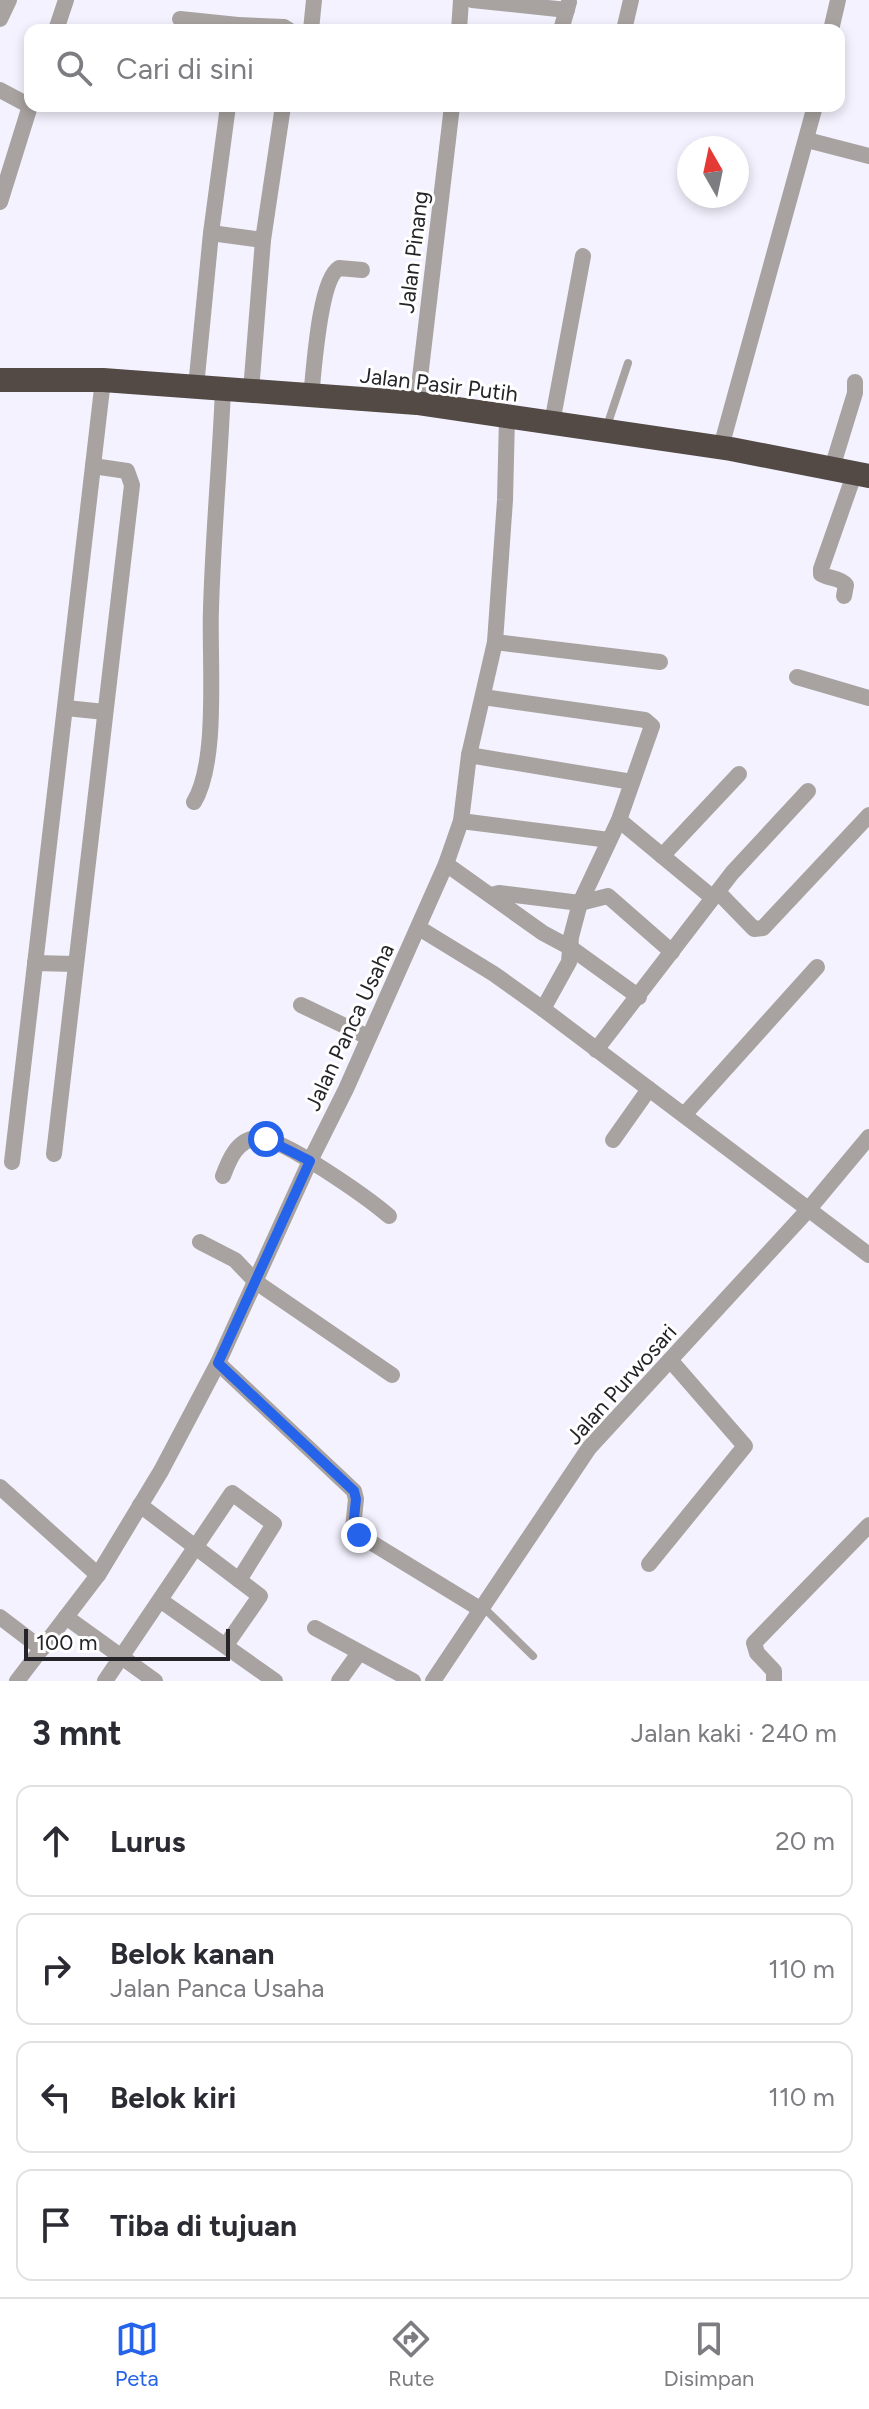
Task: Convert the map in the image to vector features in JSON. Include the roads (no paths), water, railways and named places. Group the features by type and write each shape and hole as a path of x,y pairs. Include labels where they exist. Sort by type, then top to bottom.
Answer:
{"highway":[{"name":"Jalan Pasir Putih","path":"0,380 103,380 417,403 721,447 852,472"}],"street":[{"path":"0,19 9,0"},
{"path":"58,24 66,0"},
{"path":"312,24 314,0"},
{"path":"459,24 461,0"},
{"path":"472,0 568,5"},
{"path":"625,24 631,0"},
{"path":"832,24 838,0"},
{"path":"180,19 212,24"},
{"path":"0,90 24,103"},
{"path":"0,202 28,112"},
{"path":"196,387 211,233 227,112"},
{"path":"251,391 263,240 282,112"},
{"name":"Jalan Pinang","path":"417,403 451,112"},
{"path":"721,447 814,112"},
{"path":"807,140 869,156"},
{"path":"211,233 263,240"},
{"path":"552,423 583,256"},
{"path":"311,397 320,315 329,278 339,268 362,270"},
{"path":"12,1162 103,380"},
{"path":"844,596 846,585 841,580 821,574 852,472 855,382"},
{"path":"194,802 206,776 213,655 211,604 223,389"},
{"name":"Jalan Panca Usaha","path":"17,1681 98,1575 218,1363 346,1089 446,864 461,821 469,755 495,642 505,500 507,417"},
{"path":"54,1154 132,485 127,471 93,466"},
{"path":"495,642 660,662"},
{"path":"797,677 869,698"},
{"path":"483,697 649,721 652,726 619,820 580,903 571,937 569,962 543,1009"},
{"path":"66,708 105,712"},
{"path":"469,755 632,782"},
{"path":"662,856 739,774"},
{"path":"596,1050 715,895 808,791"},
{"path":"619,820 754,929 763,928 869,815"},
{"path":"461,821 609,840"},
{"path":"446,864 639,997"},
{"path":"491,895 499,893 580,903 608,896 672,952"},
{"path":"523,918 534,897"},
{"path":"419,928 494,974 543,1009 869,1255"},
{"path":"35,963 75,964"},
{"path":"684,1115 817,967"},
{"path":"301,1005 368,1037"},
{"path":"613,1140 649,1089"},
{"name":"Jalan Purwosari","path":"433,1681 589,1448 808,1210 869,1137"},
{"path":"223,1176 230,1155 242,1144 256,1138 266,1139 310,1161 389,1216"},
{"path":"200,1242 235,1260 256,1282 392,1375"},
{"path":"649,1564 745,1446 671,1361"},
{"path":"218,1363 354,1491 353,1528 359,1535 482,1608"},
{"path":"0,1487 98,1575"},
{"path":"105,1681 232,1493 274,1524 239,1580"},
{"path":"140,1505 260,1596 226,1645"},
{"path":"774,1681 774,1671 757,1653 754,1643 869,1525"},
{"path":"160,1600 275,1681"},
{"path":"0,1617 42,1649"},
{"path":"66,1617 155,1681"},
{"path":"315,1628 413,1681"},
{"path":"339,1681 359,1653"}],"lane":[{"path":"606,430 628,363"},
{"path":"482,1608 533,1656"}]}
